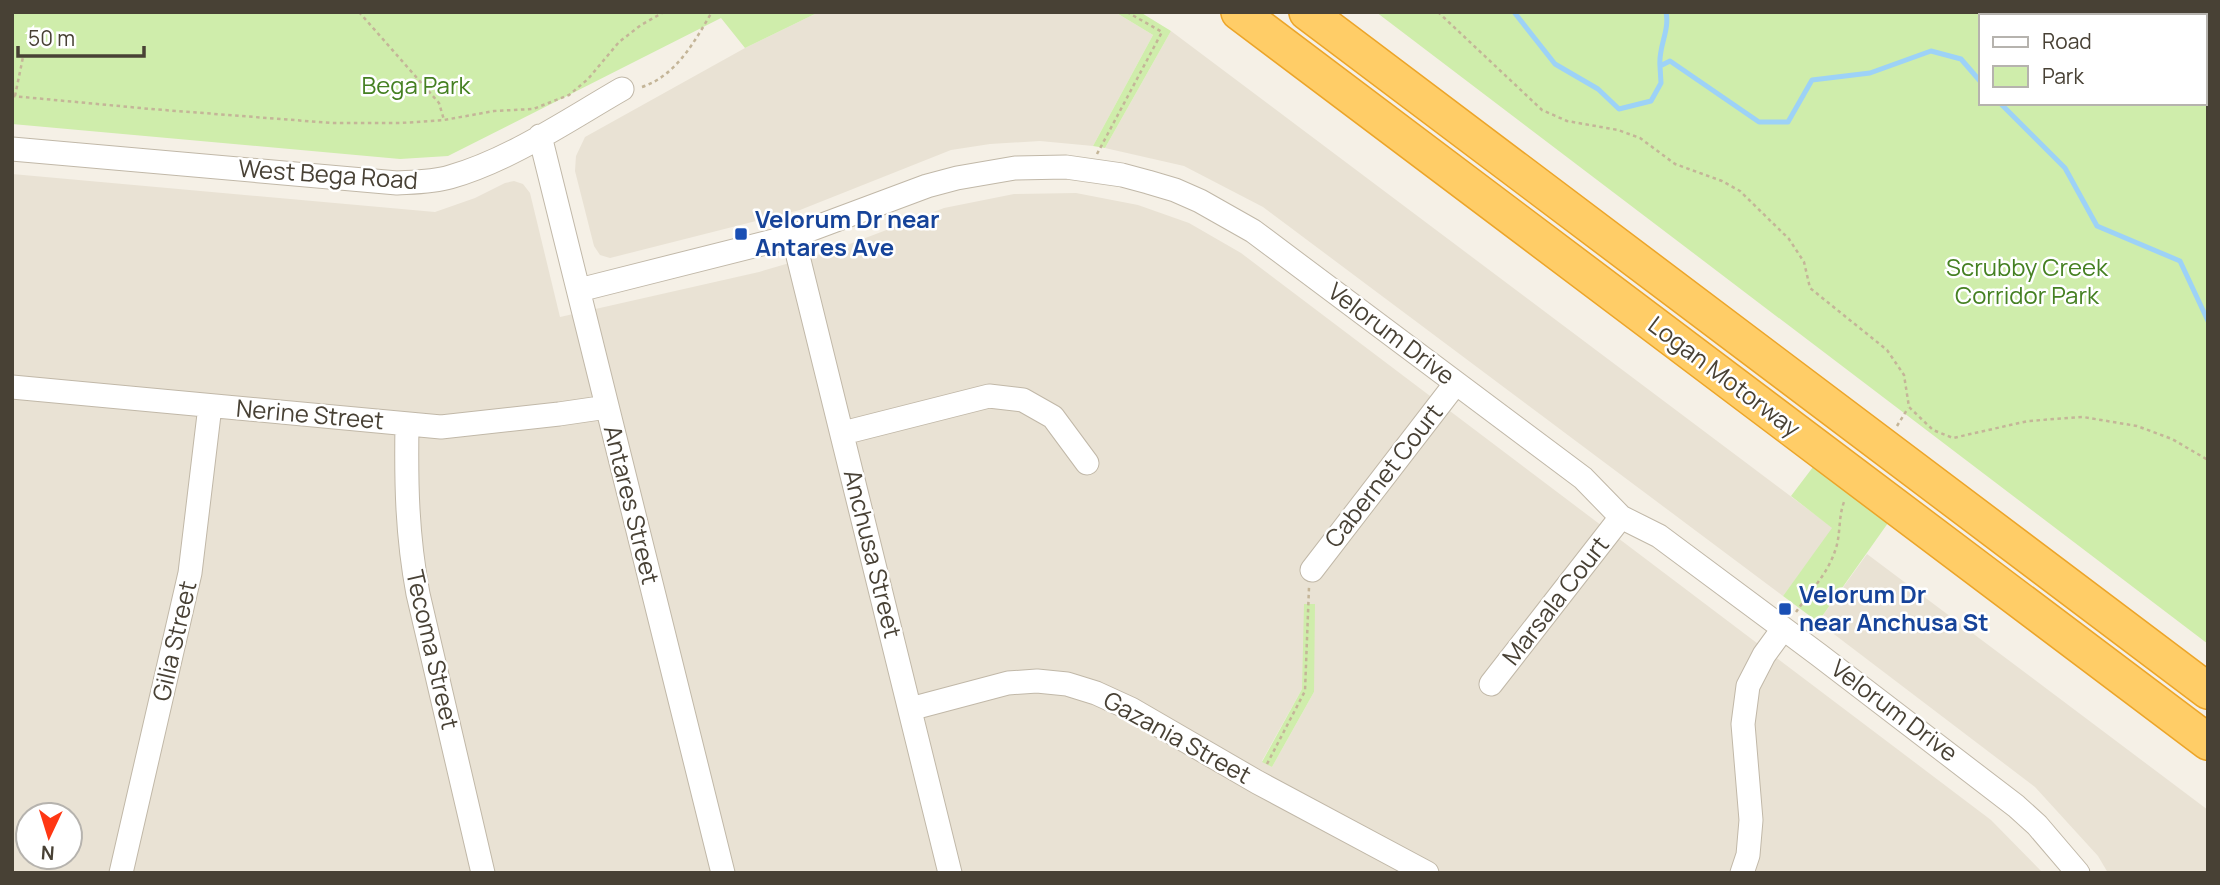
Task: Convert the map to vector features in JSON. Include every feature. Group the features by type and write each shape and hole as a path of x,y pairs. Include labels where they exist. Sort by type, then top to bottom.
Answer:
{"highway":[{"name":"Logan Motorway","path":"1239,12 2208,742"},
{"name":"Logan Motorway","path":"1307,12 2208,691"}],"street":[{"name":"West Bega Road","path":"12,149 397,183 428,181 449,178 501,157 622,89"},
{"name":"Antares Street","path":"540,136 723,873"},
{"name":"Velorum Drive","path":"579,290 793,236 927,186 1015,168 1066,167 1094,170 1175,190 1253,231 1583,478 1621,517 1659,536 1991,785 2038,825 2078,873"},
{"name":"Anchusa Street","path":"793,236 950,873"},
{"name":"Cabernet Court","path":"1312,570 1456,383"},
{"name":"Nerine Street","path":"12,387 441,427 607,407"},
{"path":"843,433 989,396 1012,398 1023,400 1053,417 1087,463"},
{"name":"Gilia Street","path":"121,873 190,573 210,406"},
{"name":"Tecoma Street","path":"407,424 406,493 412,559 483,873"},
{"name":"Marsala Court","path":"1491,684 1621,517"},
{"path":"1742,873 1748,855 1751,820 1743,724 1748,686 1764,655 1783,629"},
{"name":"Gazania Street","path":"910,709 1008,683 1037,681 1067,684 1096,693 1131,709 1257,782 1427,873"}],"path":[{"path":"359,12 439,103 444,120"},
{"path":"23,57 14,96 332,122 401,123 444,120 494,111 533,109 569,95 588,79 620,42 641,25 664,12"},
{"path":"622,89 632,91 649,85 667,73 687,53 712,12"},
{"path":"1094,170 1098,148 1162,32 1127,12"},
{"path":"1438,12 1542,110 1567,121 1618,130 1640,138 1675,164 1722,181 1740,191 1789,239 1804,261 1810,288 1847,315 1887,350 1904,375 1909,407 1933,430 1953,438 2028,421 2083,417 2137,426 2172,439 2208,460"},
{"path":"1897,426 1909,407"},
{"path":"1783,629 1821,577 1836,551 1839,514 1848,494"},
{"path":"1257,782 1305,691 1312,570"}],"shaded area":[{"path":"819,12 1115,12 1153,35 1093,146 1040,141 951,150 800,210 610,258 600,255 594,246 575,171 576,156 585,137 745,48"},
{"path":"1171,31 1833,528 1783,596 1263,207 1184,166 1105,148"},
{"path":"12,174 435,212 514,181 523,184 530,193 560,317 759,272 834,250 944,208 1014,194 1076,193 1138,205 1189,223 1241,253 1991,820 2043,873 12,873","holes":["1302,689 1314,692 1272,767 1262,761"]},
{"path":"1867,554 2208,810 2208,873 2108,873 2098,856 2035,787 1818,622"}],"green space":[{"name":"Bega Park","path":"12,12 819,12 745,48 721,18 448,156 400,159 12,124"},
{"path":"1115,12 1140,12 1171,31 1105,148 1093,146 1153,35"},
{"name":"Scrubby Creek Corridor Park","path":"1376,12 2208,12 2208,644"},
{"path":"1813,467 1888,523 1818,622 1783,596 1832,528 1791,496"},
{"path":"1304,604 1315,604 1314,692 1272,767 1262,762 1302,689"}],"waterway":[{"path":"1514,12 1555,64 1598,89 1619,109 1651,101 1661,83 1660,66 1670,61 1759,122 1788,122 1812,80 1870,73 1931,51 1961,59 1979,80"},
{"path":"1660,66 1666,12"},
{"path":"2002,105 2065,168 2097,226 2180,261 2208,321"}],"place":[{"name":"Velorum Dr near Antares Ave","path":"741,234"},
{"name":"Velorum Dr near Anchusa St","path":"1785,609"}]}
